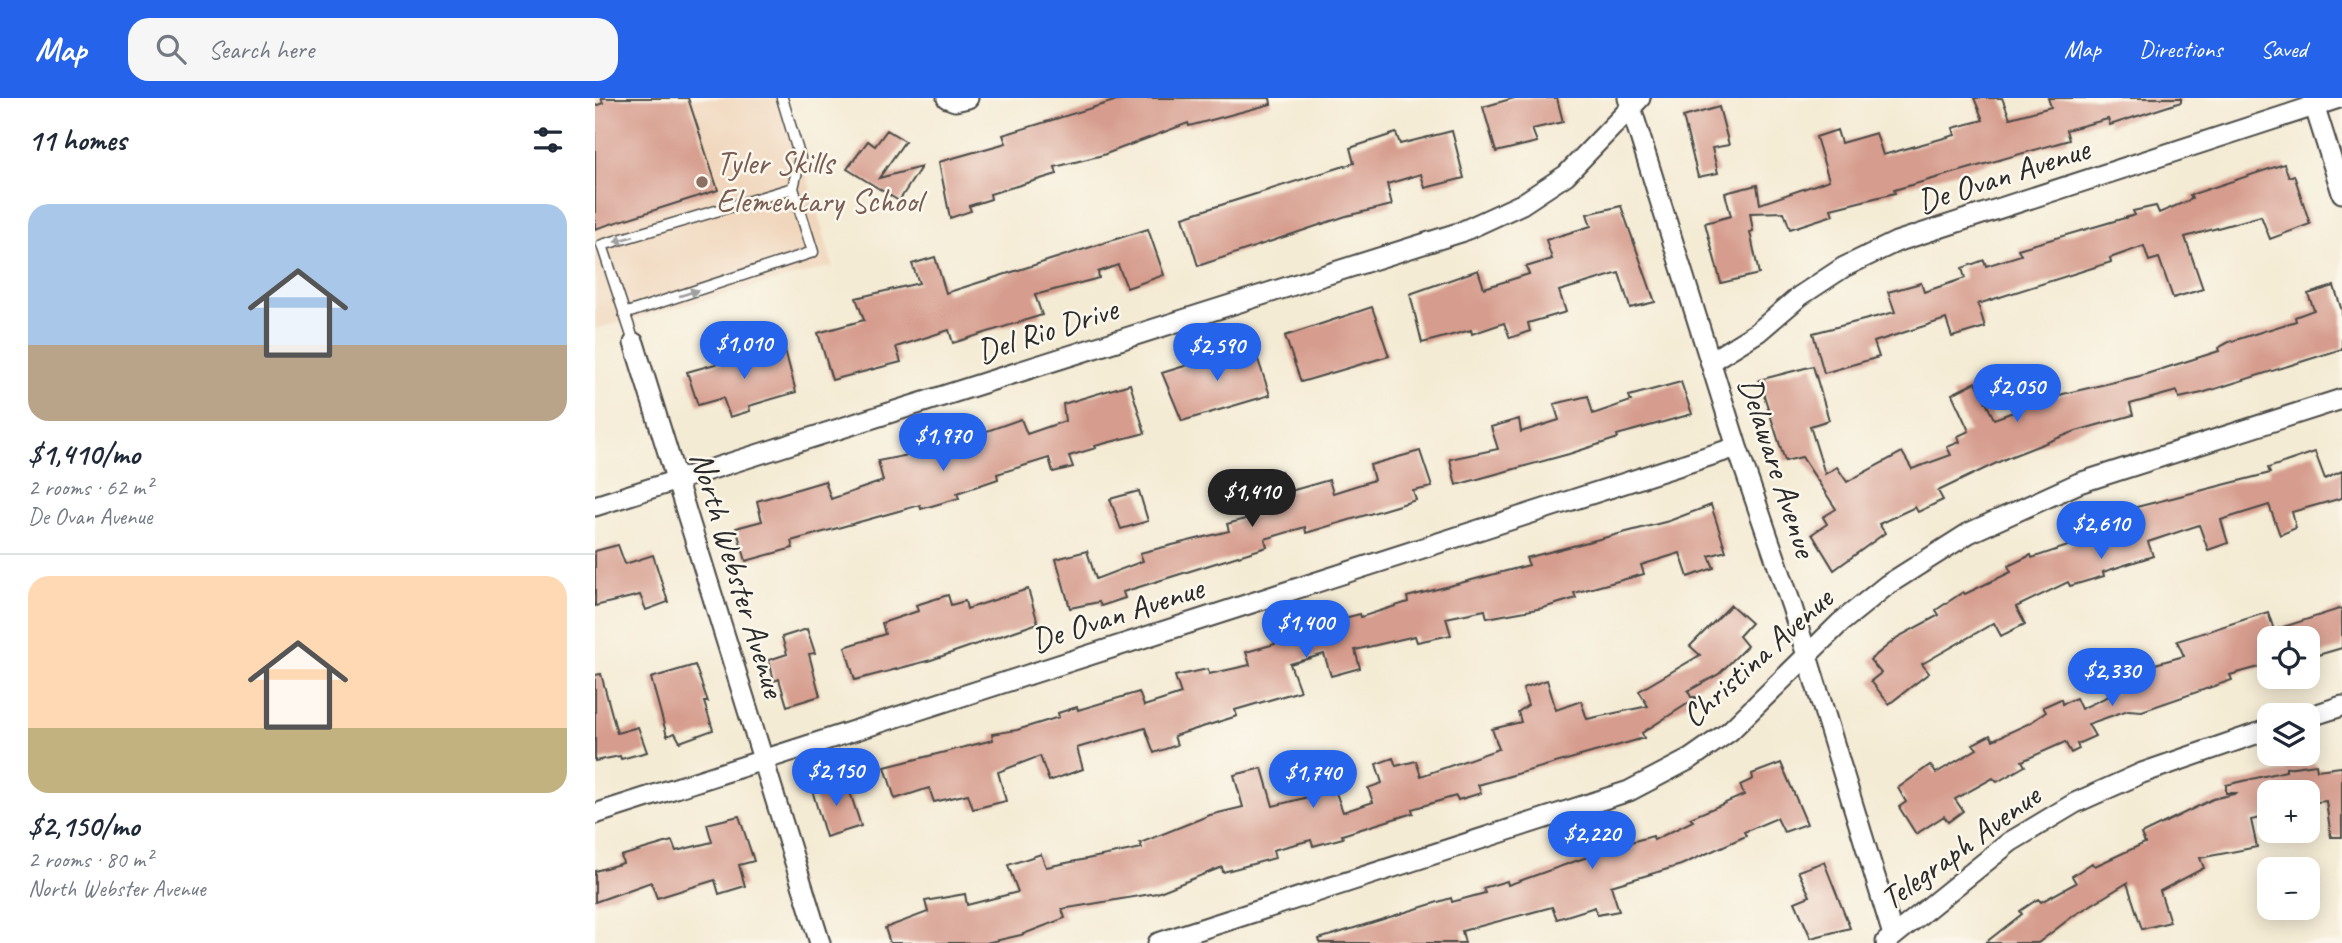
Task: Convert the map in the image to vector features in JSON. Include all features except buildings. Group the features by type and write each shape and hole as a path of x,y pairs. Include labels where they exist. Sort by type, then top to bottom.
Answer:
{"street":[{"path":"948,99 968,98"},
{"name":"De Ovan Avenue","path":"1711,360 1758,332 1800,296 1844,267 1896,242 2313,102 2339,98"},
{"name":"Delaware Avenue","path":"1633,101 1737,447 1806,655 1889,939"},
{"name":"Del Rio Drive","path":"595,506 1461,232 1522,204 1566,176 1633,101"},
{"path":"2313,102 2342,193"},
{"name":"North Webster Avenue","path":"634,343 820,943"},
{"name":"Christina Avenue","path":"1159,943 1629,791 1690,759 1730,731 1768,697 1840,622 1887,585 1969,533 2079,483 2342,399"},
{"name":"De Ovan Avenue","path":"595,814 1737,447"},
{"path":"2320,713 2342,706"},
{"name":"Telegraph Avenue","path":"1889,939 2010,842 2075,803 2142,773 2257,733"}],"lane":[{"path":"624,314 813,252 793,188 800,158 782,98"},
{"path":"634,343 602,245 793,188"}],"shaded area":[{"name":"Tyler Skills Elementary School","path":"595,98 784,98 833,266 595,329"}],"place":[{"name":"Tyler Skills Elementary School","path":"702,182"}]}
